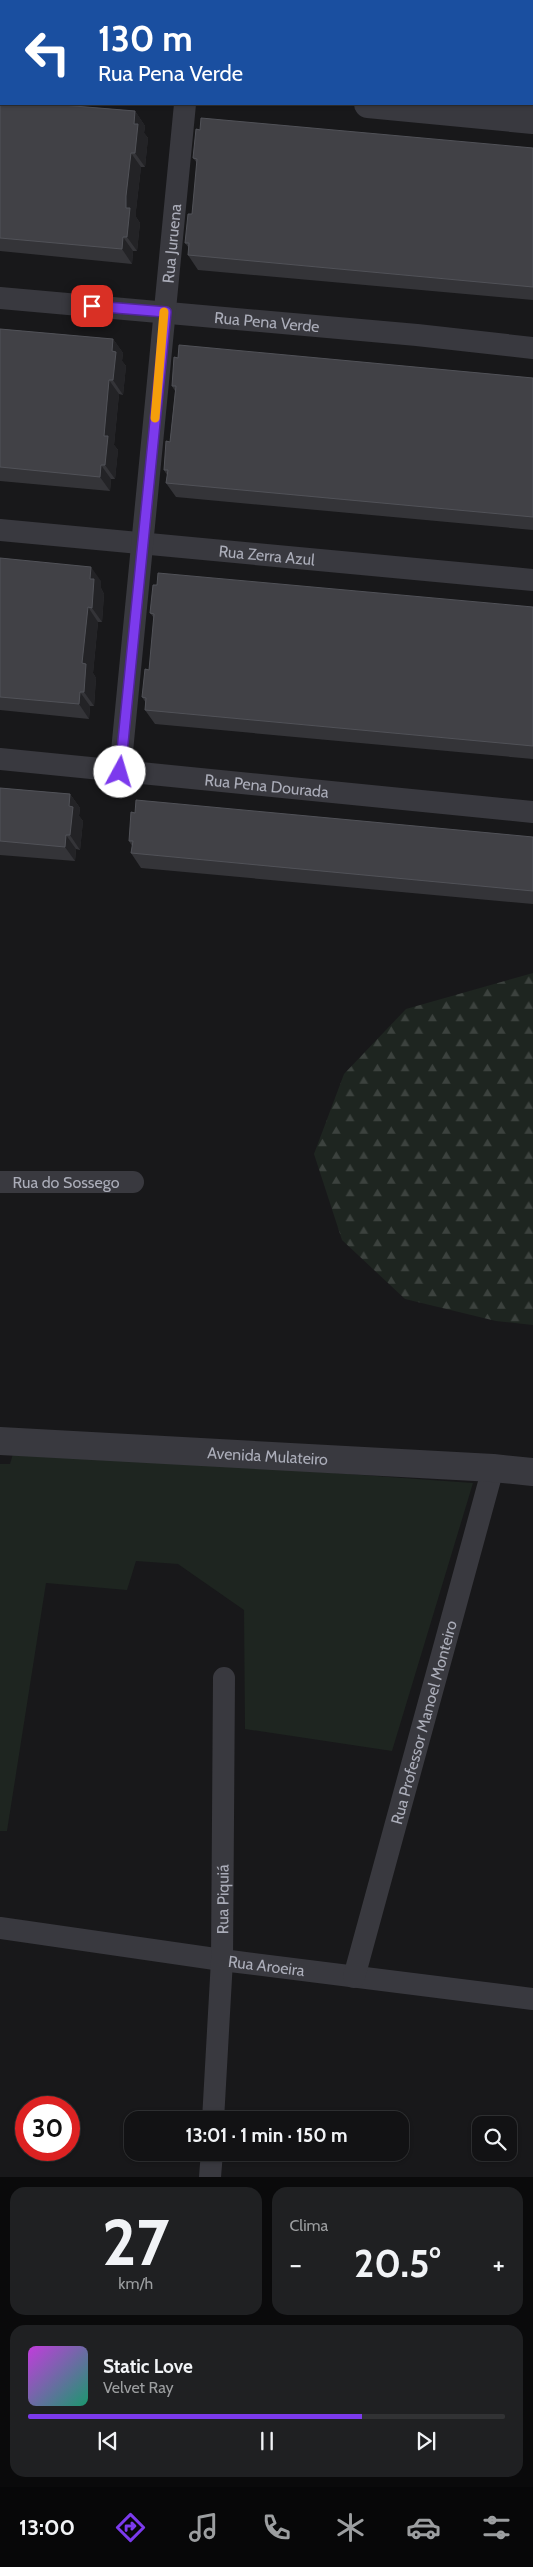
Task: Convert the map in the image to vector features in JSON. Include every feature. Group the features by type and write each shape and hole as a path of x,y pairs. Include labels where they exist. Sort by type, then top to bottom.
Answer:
{"street":[{"name":"Rua Juruena","path":"120,772 185,105"},
{"path":"378,105 533,120"},
{"name":"Rua Pena Verde","path":"0,298 417,335 533,348"},
{"name":"Rua Zerra Azul","path":"0,530 533,580"},
{"name":"Rua Pena Dourada","path":"0,760 533,812"},
{"name":"Rua do Sossego","path":"0,1182 133,1182"},
{"name":"Avenida Mulateiro","path":"0,1441 493,1468 533,1472"},
{"name":"Rua Professor Manoel Monteiro","path":"354,1977 493,1468"},
{"name":"Rua Piquiá","path":"214,2111 222,1960 224,1678"},
{"name":"Rua Aroeira","path":"0,1928 222,1960 533,1999"},
{"path":"210,2177 211,2161"}],"green space":[{"path":"533,973 533,1325 496,1321 405,1299 342,1240 314,1154 344,1074 406,1009"},
{"path":"14,1450 473,1483 392,1751 245,1729 244,1610 178,1564 136,1561 127,1590 46,1583 7,1831 0,1831 0,1464 10,1464"}],"building":[{"path":"0,105 62,105 135,111 134,124 138,124 135,153 131,153 126,196 126,208 130,208 127,237 123,237 122,249 0,238"},
{"path":"201,118 533,148 533,287 188,255 189,243 185,243 188,214 192,214 197,159 193,158 196,129 200,130"},
{"path":"0,329 113,339 112,351 116,352 113,380 109,380 104,436 108,436 105,465 101,465 100,477 0,467"},
{"path":"179,345 533,378 533,517 166,483 168,470 164,470 166,441 170,442 176,386 172,386 174,357 178,358"},
{"path":"0,558 91,567 90,579 94,579 92,608 88,607 82,663 86,664 84,692 80,692 79,704 0,697"},
{"path":"158,573 533,607 533,746 145,710 146,698 142,697 145,669 149,670 154,614 150,613 153,585 157,585"},
{"path":"0,788 70,794 69,806 73,807 70,835 66,835 65,847 0,841"},
{"path":"136,800 533,837 533,891 131,853 133,841 129,841 131,812 135,813"}],"slow traffic":[{"path":"155,418 166,312 164,312"}],"route":[{"path":"92,306 166,312 120,772"}]}
